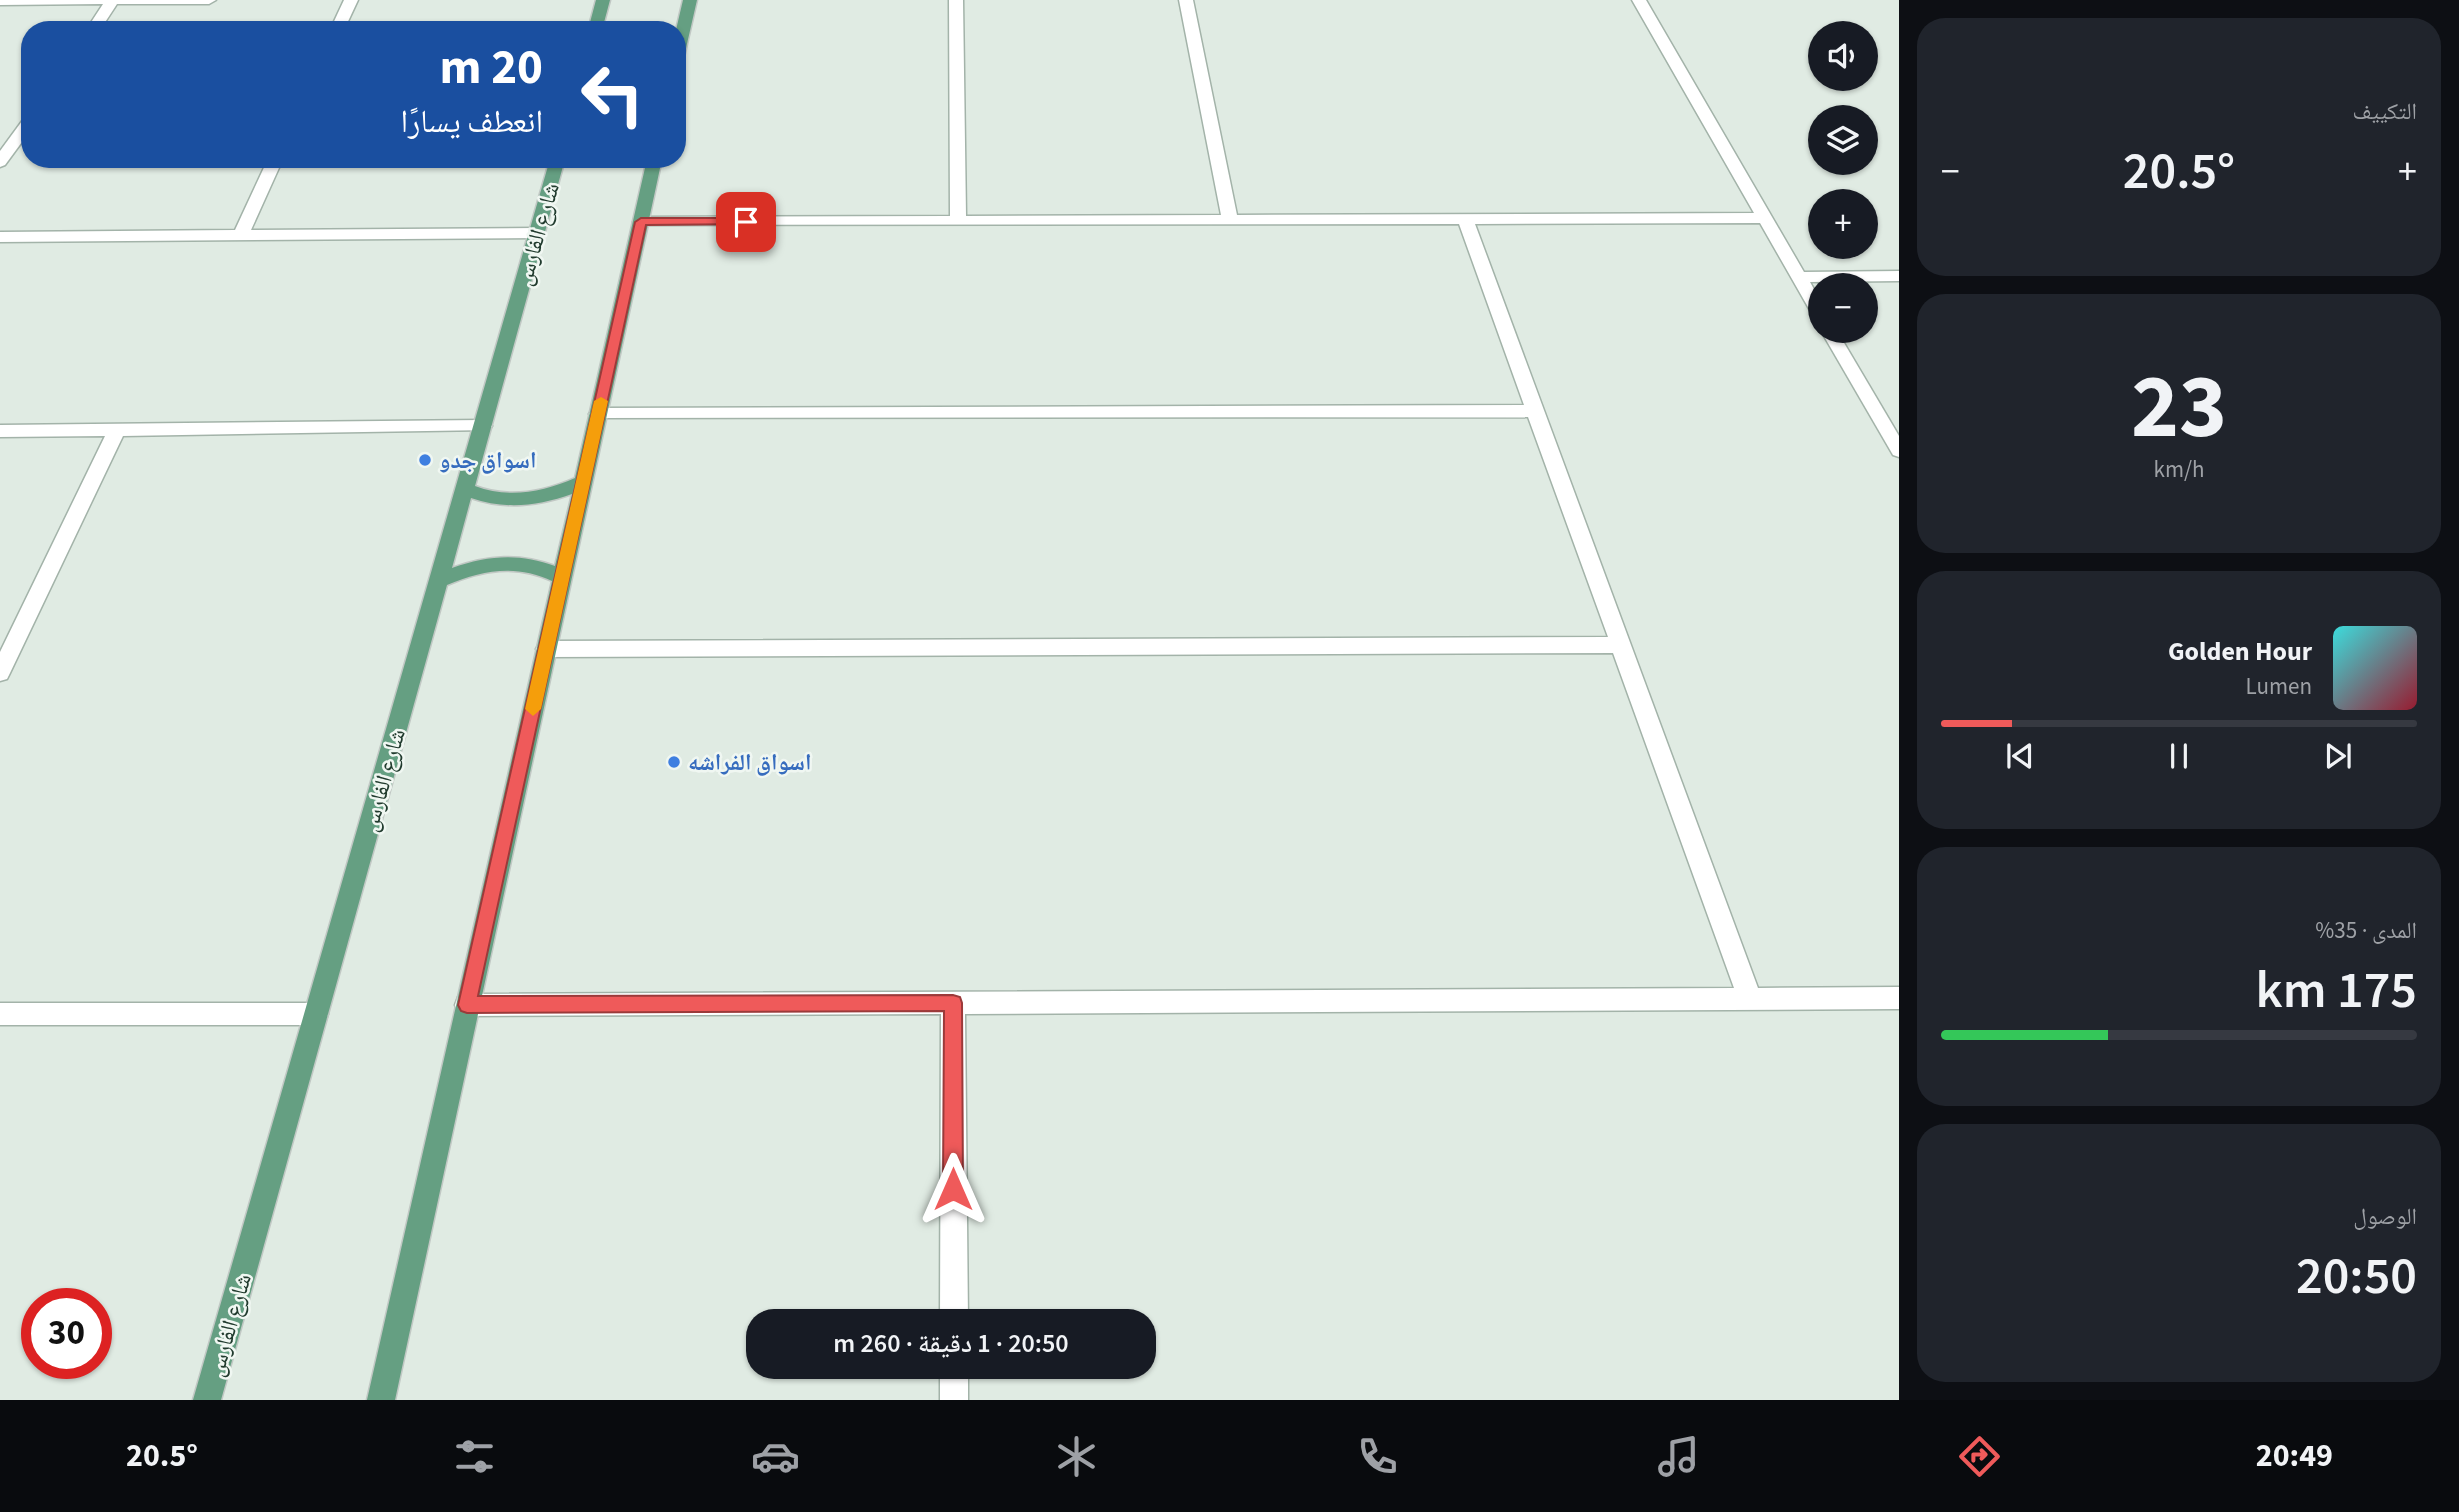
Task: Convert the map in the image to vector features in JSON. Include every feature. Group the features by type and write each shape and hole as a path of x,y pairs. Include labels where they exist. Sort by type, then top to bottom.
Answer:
{"main road":[{"path":"597,21 603,0"},
{"path":"685,21 690,0"},
{"name":"شارع الفارس","path":"208,1400 555,168"},
{"path":"380,1400 653,168"},
{"path":"465,489 481,497 522,501 544,498 583,482"},
{"path":"439,581 460,571 504,562 546,568 562,577"}],"street":[{"path":"99,21 113,0"},
{"path":"0,1 209,0"},
{"path":"341,21 351,0"},
{"path":"956,0 958,221"},
{"path":"1186,0 1230,220"},
{"path":"1639,0 1808,294"},
{"path":"0,162 21,132"},
{"path":"0,136 18,136"},
{"path":"241,235 272,168"},
{"path":"641,222 1764,218"},
{"path":"1465,219 1750,999"},
{"path":"0,237 537,233"},
{"path":"1798,277 1899,276"},
{"path":"1836,343 1899,451"},
{"path":"598,414 1535,411"},
{"path":"0,430 482,426"},
{"path":"0,673 117,430"},
{"path":"546,649 1621,645"},
{"path":"467,1005 1899,998"},
{"path":"953,1003 954,1309"},
{"path":"0,1014 316,1014"},
{"path":"954,1379 954,1400"}],"slow traffic":[{"path":"533,709 601,401"}],"place":[{"name":"اسواق جدو","path":"425,460"},
{"name":"اسواق الفراشه","path":"674,762"}],"route":[{"path":"746,222 641,222 467,1005 953,1003 953,1189"}]}
